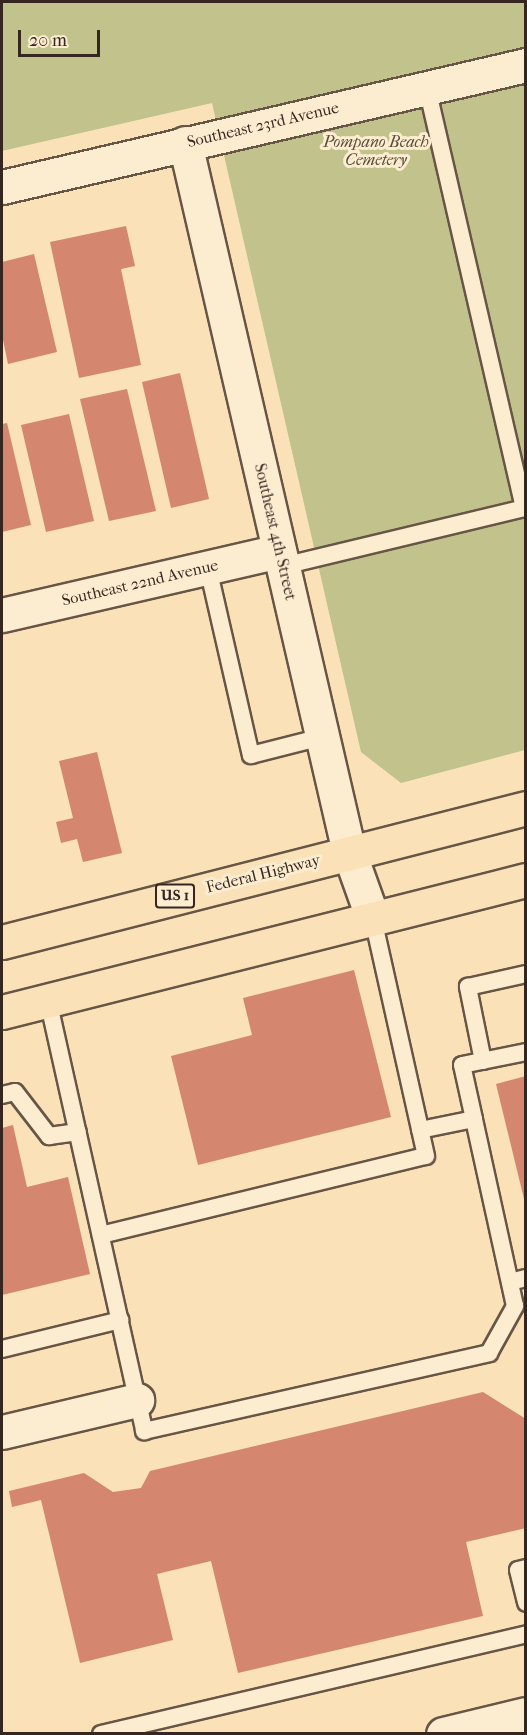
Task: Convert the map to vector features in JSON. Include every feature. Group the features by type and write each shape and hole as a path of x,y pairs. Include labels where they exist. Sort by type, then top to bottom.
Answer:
{"main road":[{"name":"Federal Highway","path":"2,942 525,808"},
{"path":"2,1012 525,880"}],"street":[{"name":"Southeast 23rd Avenue","path":"2,187 525,65"},
{"name":"Southeast 4th Street","path":"185,143 349,852 373,919"},
{"name":"Southeast 22nd Avenue","path":"2,615 208,568 281,559"},
{"path":"2,1432 137,1400"},
{"path":"443,1734 520,1721"}],"lane":[{"path":"281,559 525,511 427,87"},
{"path":"208,568 251,755 322,737"},
{"path":"101,1235 426,1156 373,919"},
{"path":"483,1061 468,987 525,974"},
{"path":"48,1000 144,1431 489,1353 515,1306 518,1280 474,1119 462,1065 525,1052"},
{"path":"2,1095 15,1092 49,1136 78,1132"},
{"path":"420,1130 474,1119"},
{"path":"2,1349 120,1320"},
{"path":"525,1568 518,1570 525,1603"},
{"path":"101,1734 525,1634"}],"green space":[{"name":"Pompano Beach Cemetery","path":"2,2 525,2 525,750 401,783 361,752 212,103 2,151"}],"building":[{"path":"126,226 135,266 121,269 141,365 79,378 50,242"},
{"path":"34,254 57,352 8,364 2,335 2,262"},
{"path":"180,373 209,499 171,508 142,382"},
{"path":"127,389 156,511 109,521 80,399"},
{"path":"69,414 94,521 46,532 21,425"},
{"path":"7,423 31,525 2,532 2,424"},
{"path":"97,752 122,853 83,862 77,839 61,843 56,822 73,818 59,761"},
{"path":"354,970 391,1117 198,1165 171,1056 252,1035 243,998"},
{"path":"526,1076 526,1203 525,1203 496,1084"},
{"path":"13,1125 27,1187 68,1177 90,1274 2,1295 2,1128"},
{"path":"483,1392 526,1419 526,1528 466,1542 483,1616 238,1673 211,1561 157,1574 173,1640 80,1663 41,1500 12,1507 9,1491 84,1473 113,1492 141,1488 150,1471"}]}
